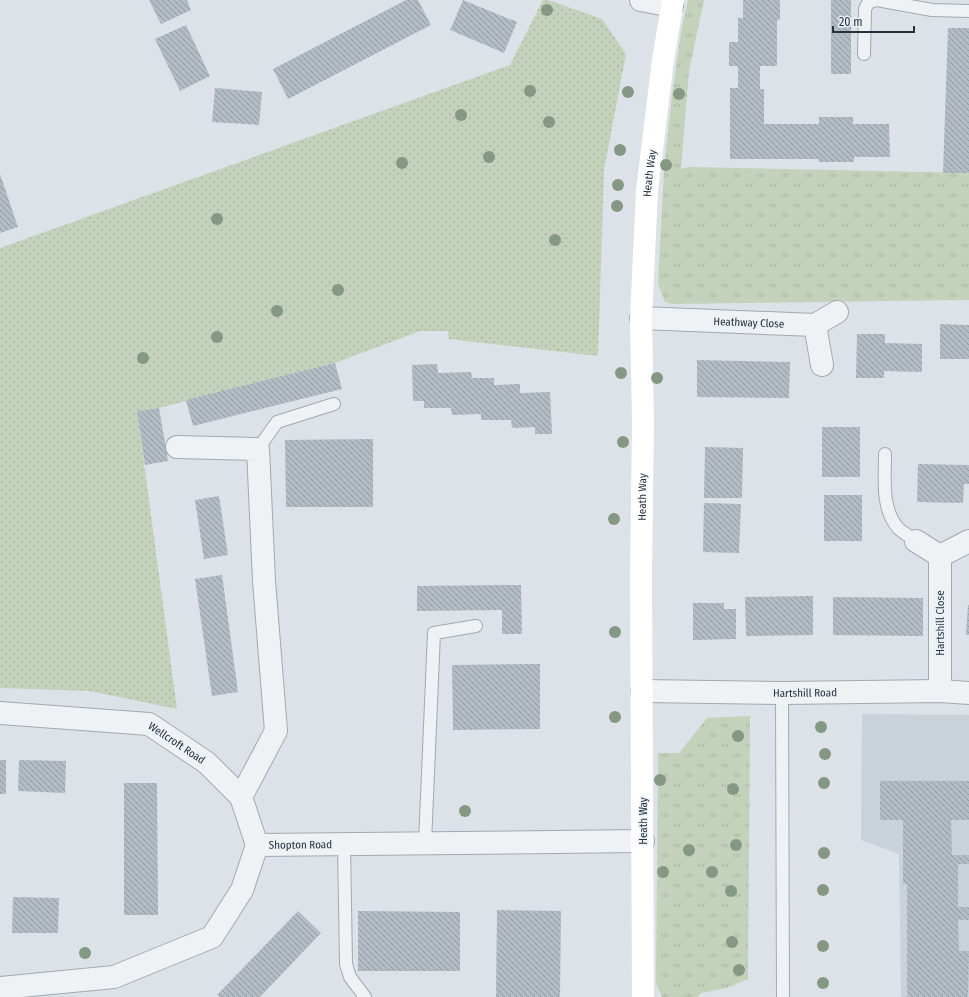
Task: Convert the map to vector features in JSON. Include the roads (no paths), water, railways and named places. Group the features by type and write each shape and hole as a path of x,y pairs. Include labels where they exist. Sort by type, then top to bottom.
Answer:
{"street":[{"path":"641,0 673,3"},
{"name":"Heath Way","path":"643,997 643,421 641,318 647,191 663,60 673,3"},
{"path":"822,365 816,325 837,312"},
{"name":"Heathway Close","path":"641,318 816,325"},
{"path":"177,447 258,449 264,581 276,731 240,797"},
{"path":"916,541 940,556 969,541"},
{"name":"Hartshill Close","path":"940,556 940,691"},
{"name":"Hartshill Road","path":"642,691 782,693 940,691 969,693"},
{"name":"Wellcroft Road","path":"0,713 149,724 207,763 240,797 257,845"},
{"name":"Shopton Road","path":"0,988 114,977 212,937 242,890 257,845 643,841"}],"lane":[{"path":"864,54 865,9 868,3 876,0 932,10 969,11"},
{"path":"258,449 277,422 334,404"},
{"path":"885,454 885,498 889,513 899,529 916,541"},
{"path":"425,843 434,633 476,626"},
{"path":"782,693 783,997"},
{"path":"344,844 346,964 350,976 365,997"}]}
